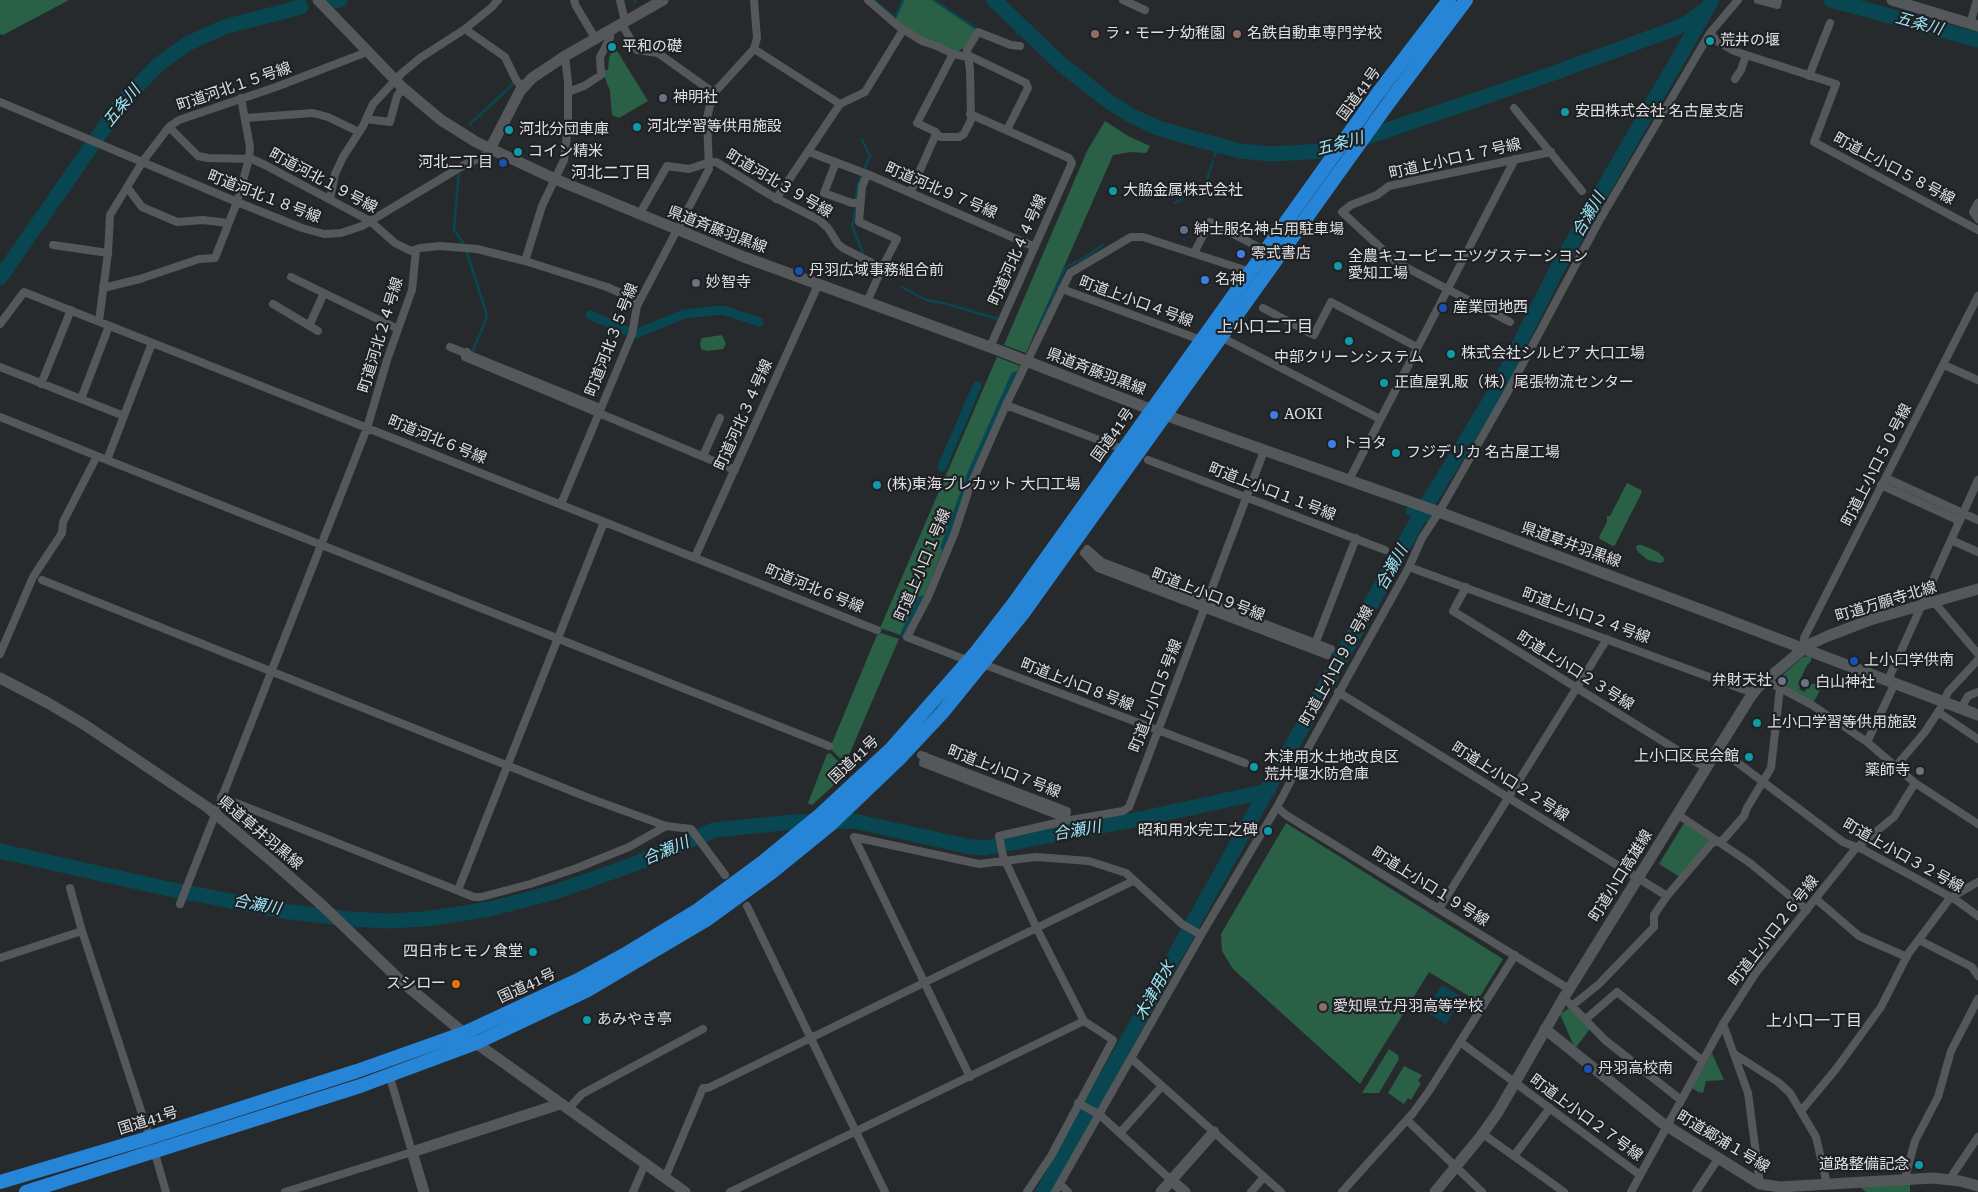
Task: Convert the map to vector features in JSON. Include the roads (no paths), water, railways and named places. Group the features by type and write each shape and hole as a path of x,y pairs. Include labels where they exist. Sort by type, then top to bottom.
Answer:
{"highway":[{"name":"国道41号","path":"0,1182 145,1139 357,1071 464,1032 580,979 628,960 706,920 772,872 831,824 899,759 942,713 1024,612 1221,337 1313,197 1378,93 1449,0"},
{"name":"国道41号","path":"26,1192 360,1086 476,1043 586,991 763,862 820,815 890,750 969,661 1014,603 1150,410 1266,251 1313,197 1390,101 1466,0"}],"main road":[{"name":"県道斉藤羽黒線","path":"318,0 400,84 441,120 463,135 490,149 554,179 677,231 990,347 1150,410"},
{"path":"490,149 523,88 537,74 595,38 663,0"},
{"path":"1892,0 1923,5 1974,25"},
{"name":"県道草井羽黒線","path":"1150,410 1439,512 1805,648 1891,681 1941,707 1961,708 1978,715"},
{"name":"町道万願寺北線","path":"1805,648 1848,627 1978,589"},
{"name":"町道小口高雄線","path":"1435,1192 1482,1135 1515,1083 1545,1029 1568,997 1638,877 1753,693 1765,680 1805,648"},
{"name":"県道草井羽黒線","path":"0,678 85,725 215,814 246,838 323,906 402,982 476,1043 685,1192"},
{"name":"町道郷浦１号線","path":"1545,1029 1667,1126 1760,1184 1775,1187 1832,1186 1932,1178 1951,1179 1978,1186"},
{"path":"424,1192 412,1152 564,1107"},
{"path":"1161,1192 1214,1132"},
{"path":"1172,1180 1184,1192"}],"street":[{"path":"366,119 390,122 402,73 420,58 465,29 498,0 504,0"},
{"path":"574,0 595,38"},
{"path":"620,0 623,22 637,50 658,53 714,93"},
{"path":"754,0 757,38 754,49 840,104"},
{"path":"868,0 903,30 922,41 953,54 972,57 1026,83 1028,88 1007,130 970,114"},
{"path":"1123,0 1145,10"},
{"name":"町道上小口９８号線","path":"1055,1192 1132,1059 1200,933 1277,807 1422,538 1506,395 1576,262 1710,33 1738,0"},
{"path":"1758,0 1777,5 1778,1"},
{"path":"1974,25 1977,0"},
{"path":"1809,76 1830,23"},
{"path":"465,29 505,57 516,80 523,88"},
{"path":"568,92 584,86 601,75 600,57 610,38 610,30"},
{"path":"776,198 840,104 865,92 903,30"},
{"path":"953,54 916,123 936,132 941,137 960,137 964,134 971,120 970,70 967,50 978,32 1011,45 1020,46"},
{"name":"町道上小口５８号線","path":"1710,33 1734,52 1836,84 1814,142 1978,230"},
{"name":"町道河北３５号線","path":"561,504 632,334 639,301 709,169 708,118 714,93 754,49"},
{"name":"町道河北１５号線","path":"99,322 108,253 109,217 143,161 169,127 179,120 284,84 368,52"},
{"path":"1735,79 1741,70 1746,55"},
{"path":"525,261 535,224 554,179 562,166 568,134 568,92 565,56"},
{"path":"330,199 335,174 373,104 400,84"},
{"path":"104,288 140,279 199,259 215,258 237,202 250,147 241,98"},
{"name":"町道河北１８号線","path":"0,102 237,202 318,233 340,233 370,221 464,164 486,155 490,149"},
{"path":"1514,108 1582,191"},
{"path":"245,118 313,113 328,117 359,132"},
{"name":"町道河北１９号線","path":"169,127 190,149 201,157 248,159 265,165 370,221 395,243 411,251 440,246 477,249 525,261 607,287 639,301"},
{"name":"町道河北４４号線","path":"990,347 1072,164 1069,158 1007,130"},
{"path":"910,192 936,134"},
{"path":"809,152 867,174"},
{"name":"町道上小口１７号線","path":"1447,290 1396,262 1342,212 1351,205 1377,195 1390,186 1551,152"},
{"path":"1349,480 1515,159"},
{"name":"町道河北３９号線","path":"639,215 667,166 689,169 710,162 716,162 776,198 819,220 828,228 838,244 843,248 882,268"},
{"path":"836,162 824,193 852,203 859,203"},
{"name":"町道河北９７号線","path":"882,268 897,239 859,222 859,203 867,174 1035,246"},
{"path":"126,187 142,207 177,222 203,220 228,223"},
{"path":"1978,203 1973,212 1978,219"},
{"path":"1194,253 1210,222 1266,251"},
{"name":"町道上小口１号線","path":"969,661 907,637 931,590 955,532 969,489 1006,405 1070,273 1132,237 1143,237 1251,272"},
{"path":"53,245 108,253"},
{"name":"町道河北２４号線","path":"180,904 367,428 412,290 416,250"},
{"path":"867,302 882,268"},
{"path":"291,277 398,329"},
{"name":"町道河北３４号線","path":"695,557 818,284"},
{"name":"町道上小口４号線","path":"1062,289 1201,340"},
{"path":"1447,290 1510,322"},
{"name":"町道河北６号線","path":"0,324 24,292 877,630"},
{"path":"309,326 324,293"},
{"name":"町道上小口５０号線","path":"1805,648 1804,638 1978,296"},
{"path":"1262,308 1314,335 1331,302 1417,347"},
{"path":"273,304 318,331"},
{"path":"42,384 71,310"},
{"path":"81,399 109,326"},
{"path":"1221,337 1380,419"},
{"path":"107,460 152,343"},
{"path":"450,347 467,352 735,470"},
{"path":"1944,365 1978,380"},
{"path":"0,367 124,416"},
{"path":"1006,405 1123,450"},
{"path":"0,418 829,746"},
{"path":"703,456 720,418"},
{"name":"町道上小口５号線","path":"1084,1021 1037,929 1004,857 999,836 1065,820 1123,811 1128,808 1264,451"},
{"path":"0,654 33,577 62,534 63,522 97,456"},
{"name":"町道上小口１１号線","path":"1148,460 1385,550"},
{"path":"1867,742 1922,605 1978,480"},
{"path":"1883,482 1961,517 1978,520"},
{"path":"458,890 604,522"},
{"path":"1086,551 1102,562 1205,605 1316,644 1356,538"},
{"path":"1951,540 1978,552"},
{"name":"町道上小口２４号線","path":"1408,567 1753,693"},
{"path":"42,580 507,766 666,826 691,829 725,875"},
{"name":"町道上小口２３号線","path":"1466,587 1453,611 1706,768"},
{"path":"1934,602 1978,654"},
{"name":"町道上小口９号線","path":"1205,605 1329,652 1316,644"},
{"path":"1439,909 1607,639"},
{"path":"1896,766 1925,732 1956,682 1978,660"},
{"name":"町道上小口８号線","path":"983,664 1245,763"},
{"path":"1765,680 1812,706 1867,742 1915,783 1978,824"},
{"path":"1568,997 1599,984 1654,927 1654,915 1667,896 1712,843 1719,842 1744,816 1771,768 1780,688"},
{"name":"町道上小口２２号線","path":"1338,692 1667,896"},
{"path":"1961,708 1968,696 1978,692"},
{"path":"1941,707 1978,740"},
{"name":"町道上小口３２号線","path":"1718,748 1842,842 1864,850 1956,900 1978,916"},
{"path":"923,756 923,763 1065,820"},
{"name":"町道上小口２６号線","path":"1631,1192 1723,1024 1755,974 1856,848 1894,817 1915,783"},
{"path":"221,797 474,896 530,884 577,868 629,847 666,826"},
{"name":"町道上小口１９号線","path":"1277,807 1286,815 1515,955 1568,997 1605,1040 1681,1100"},
{"path":"1677,814 1766,875 1807,910"},
{"path":"970,1077 854,836 979,864 1004,857 1089,860 1126,873 1184,925 1200,933"},
{"path":"665,1178 703,1088 708,1088 1133,881"},
{"path":"1802,1111 1836,1069 1881,1007 1907,957 1950,898 1978,882"},
{"path":"70,888 82,932 148,1132"},
{"path":"1816,899 1859,936 1907,957"},
{"path":"747,906 886,1192"},
{"path":"0,958 82,932"},
{"path":"1919,940 1972,966 1978,976"},
{"path":"1344,1192 1408,1121 1427,1095 1515,955"},
{"path":"1586,1019 1618,992 1703,1060"},
{"path":"1906,1179 1915,1141 1938,1097 1951,1051 1978,999"},
{"path":"730,1192 1084,1021 1113,1040 1051,1156 1028,1192"},
{"path":"1723,1024 1736,1055 1750,1102 1760,1184"},
{"path":"564,1107 582,1094 703,1029"},
{"name":"町道上小口２７号線","path":"1460,1042 1640,1175"},
{"path":"1736,1055 1778,1082 1790,1093 1816,1137 1832,1186"},
{"path":"1132,1059 1281,1192"},
{"path":"285,1192 412,1152 389,1074"},
{"path":"1120,1133 1162,1086"},
{"path":"1078,1103 1100,1115 1172,1180"},
{"path":"1514,1156 1550,1108"},
{"path":"1408,1121 1482,1192"},
{"path":"1482,1135 1564,1192"},
{"path":"1951,1179 1952,1174 1978,1137"},
{"path":"156,1157 166,1192"},
{"path":"1696,1192 1718,1159"},
{"path":"632,1192 645,1164"},
{"path":"1251,1192 1264,1177"},
{"path":"1060,1184 1068,1192"}],"water":[{"path":"1442,985 1462,997 1446,1024 1425,1011"}],"waterway":[{"name":"五条川","path":"333,1 340,0"},
{"path":"874,0 895,18 903,0"},
{"path":"934,0 978,30"},
{"name":"五条川","path":"994,0 1061,64 1108,101 1130,115 1158,128 1203,141 1240,151 1272,154 1323,151 1385,131 1554,73 1671,30 1689,22 1703,11"},
{"name":"合瀬川","path":"1043,1192 1420,516 1496,391 1556,271 1712,0"},
{"name":"五条川","path":"1831,0 1978,40"},
{"name":"五条川","path":"0,278 122,102 159,64 187,44 224,27 301,7"},
{"path":"1017,34 1024,28"},
{"path":"470,124 514,83"},
{"path":"862,140 870,156 857,187 852,226 863,253"},
{"path":"1215,156 1217,145"},
{"path":"1175,203 1205,184 1213,162"},
{"path":"459,171 454,229 464,245"},
{"path":"1039,326 1065,268 1103,245"},
{"path":"466,250 487,315 472,352"},
{"path":"902,287 926,300 998,319"},
{"path":"635,334 684,314 723,310 759,322"},
{"path":"590,315 627,331"},
{"path":"945,547 973,471 1015,376"},
{"path":"942,467 977,386"},
{"name":"合瀬川","path":"1410,511 1432,519"},
{"path":"905,634 922,600"},
{"path":"1332,654 1341,660"},
{"name":"合瀬川","path":"0,851 164,888 283,911 349,919 389,921 425,919 490,909 555,892 635,864 714,830 793,822 854,821 971,847 985,848 1144,818 1268,791"}],"place":[{"name":"ラ・モーナ幼稚園","path":"1095,34"},
{"name":"名鉄自動車専門学校","path":"1237,34"},
{"name":"荒井の堰","path":"1710,41"},
{"name":"平和の礎","path":"612,47"},
{"name":"神明社","path":"663,98"},
{"name":"安田株式会社 名古屋支店","path":"1565,112"},
{"name":"河北学習等供用施設","path":"637,127"},
{"name":"河北分団車庫","path":"509,130"},
{"name":"コイン精米","path":"518,152"},
{"name":"河北二丁目","path":"503,163"},
{"name":"大脇金属株式会社","path":"1113,191"},
{"name":"紳士服名神占用駐車場","path":"1184,230"},
{"name":"零式書店","path":"1241,254"},
{"name":"全農キユーピーエツグステーシヨン 愛知工場","path":"1338,266"},
{"name":"丹羽広域事務組合前","path":"799,271"},
{"name":"名神","path":"1205,280"},
{"name":"妙智寺","path":"696,283"},
{"name":"産業団地西","path":"1443,308"},
{"name":"中部クリーンシステム","path":"1349,341"},
{"name":"株式会社シルビア 大口工場","path":"1451,354"},
{"name":"正直屋乳販（株）尾張物流センター","path":"1384,383"},
{"name":"AOKI","path":"1274,415"},
{"name":"トヨタ","path":"1332,444"},
{"name":"フジデリカ 名古屋工場","path":"1396,453"},
{"name":"(株)東海プレカット 大口工場","path":"877,485"},
{"name":"上小口学供南","path":"1854,661"},
{"name":"弁財天社","path":"1782,681"},
{"name":"白山神社","path":"1805,683"},
{"name":"上小口学習等供用施設","path":"1757,723"},
{"name":"上小口区民会館","path":"1749,757"},
{"name":"木津用水土地改良区 荒井堰水防倉庫","path":"1254,767"},
{"name":"薬師寺","path":"1920,771"},
{"name":"昭和用水完工之碑","path":"1268,831"},
{"name":"四日市ヒモノ食堂","path":"533,952"},
{"name":"スシロー","path":"456,984"},
{"name":"愛知県立丹羽高等学校","path":"1323,1007"},
{"name":"あみやき亭","path":"587,1020"},
{"name":"丹羽高校南","path":"1588,1069"},
{"name":"道路整備記念","path":"1919,1165"}],"district":[{"name":"河北二丁目","path":"611,173"},
{"name":"上小口二丁目","path":"1265,327"},
{"name":"上小口一丁目","path":"1814,1021"}],"water label":[{"name":"木津用水","path":"1155,991"}]}
